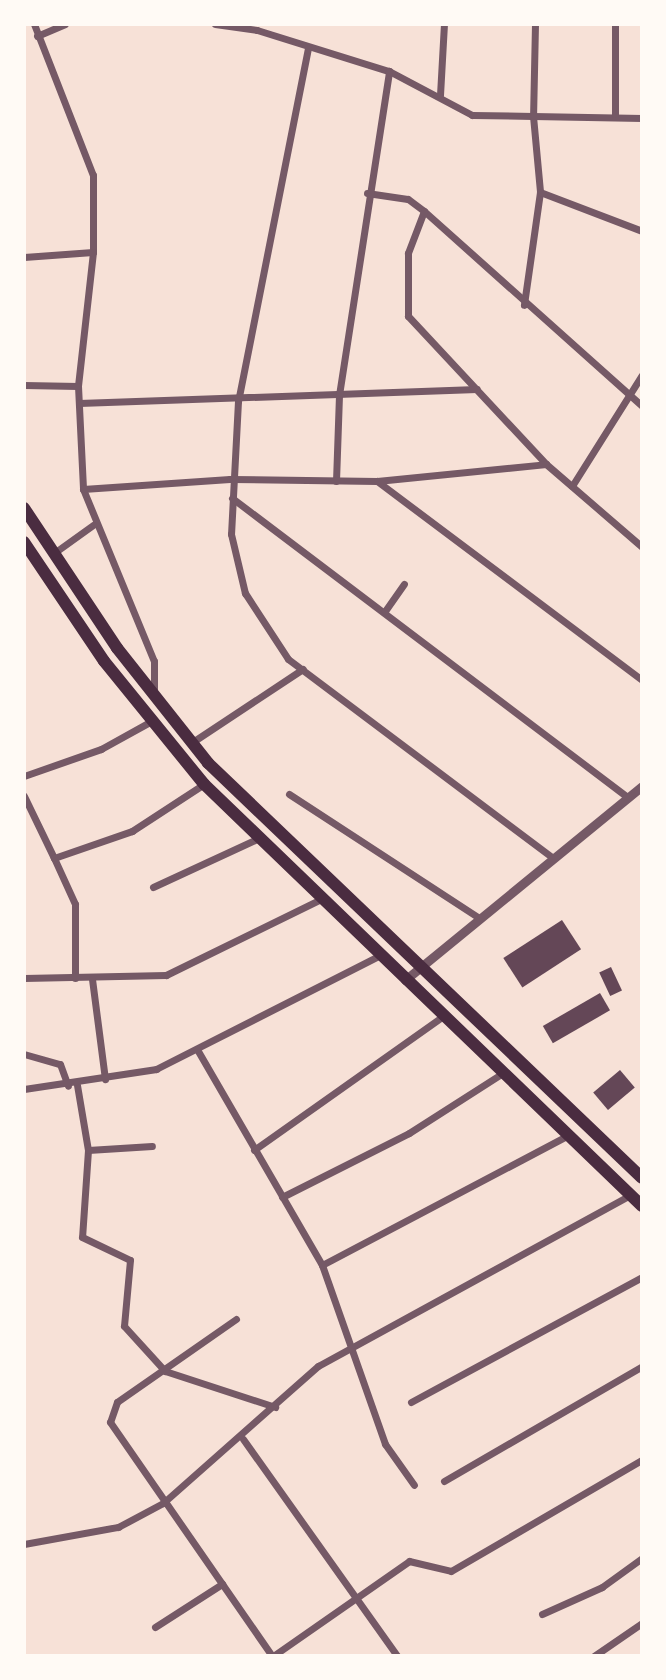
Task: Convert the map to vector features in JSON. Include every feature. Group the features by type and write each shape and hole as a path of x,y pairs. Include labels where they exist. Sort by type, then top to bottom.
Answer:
{"main road":[{"path":"24,508 191,743 642,1178"},
{"path":"24,543 150,722 204,784 257,839 642,1206"}],"street":[{"path":"34,24 93,175 93,252 78,386 83,489 93,525 154,661 154,695"},
{"path":"37,36 65,24"},
{"path":"215,24 389,71 440,95 472,115 615,114 642,118"},
{"path":"440,95 444,24"},
{"path":"524,305 540,192 533,116 535,24"},
{"path":"615,24 615,114"},
{"path":"308,48 238,401 230,479 231,534 245,593 274,644 303,669 553,858"},
{"path":"336,481 339,395 367,193 389,71"},
{"path":"540,192 642,231"},
{"path":"367,193 408,199 424,211 524,305 633,395 642,406"},
{"path":"424,211 408,253 405,311 546,464 642,547"},
{"path":"24,257 93,252"},
{"path":"572,486 633,395 642,375"},
{"path":"24,385 78,386"},
{"path":"79,403 238,401 477,389"},
{"path":"83,489 230,479 377,481 546,464"},
{"path":"377,481 642,680"},
{"path":"232,498 627,797"},
{"path":"54,553 93,525"},
{"path":"385,611 404,584"},
{"path":"191,743 303,669"},
{"path":"24,776 101,749 150,722"},
{"path":"54,858 132,831 204,784"},
{"path":"405,980 478,917 642,786"},
{"path":"289,794 478,917"},
{"path":"24,796 75,904 75,978"},
{"path":"153,887 257,839"},
{"path":"24,978 92,979 181,971 321,899"},
{"path":"24,1089 77,1085 105,1079 198,1051 381,955"},
{"path":"92,979 105,1079"},
{"path":"254,1150 443,1016"},
{"path":"198,1051 322,1265 385,1444 414,1485"},
{"path":"24,1054 60,1064 68,1086"},
{"path":"282,1197 409,1133 503,1073"},
{"path":"77,1085 88,1150 82,1237 130,1260 124,1326 165,1371 275,1407"},
{"path":"322,1265 569,1135"},
{"path":"88,1150 152,1146"},
{"path":"24,1544 103,1531 163,1503 243,1439 275,1407 350,1346 630,1195"},
{"path":"411,1402 642,1277"},
{"path":"236,1319 117,1402 110,1422 163,1503 272,1656 409,1561 451,1571 642,1460"},
{"path":"444,1481 642,1366"},
{"path":"243,1439 397,1656"},
{"path":"542,1614 602,1587 642,1558"},
{"path":"155,1627 222,1584"},
{"path":"594,1656 642,1623"}],"building":[{"path":"562,920 581,949 522,987 503,958"},
{"path":"611,967 622,991 610,996 599,972"},
{"path":"600,993 610,1010 553,1043 543,1026"},
{"path":"620,1070 635,1088 608,1110 593,1092"}]}
